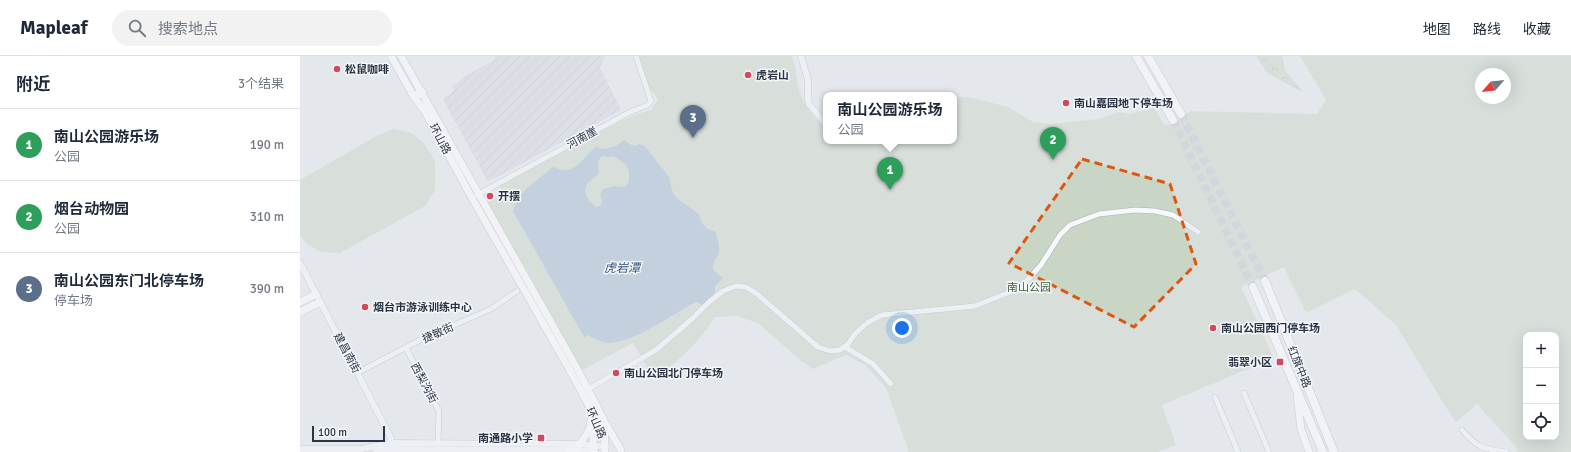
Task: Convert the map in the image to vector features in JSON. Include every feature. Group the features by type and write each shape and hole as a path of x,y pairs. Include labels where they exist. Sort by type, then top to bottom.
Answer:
{"main road":[{"name":"环山路","path":"391,56 588,389 604,420 605,449"},
{"name":"环山路","path":"402,56 475,196 601,430 605,449"},
{"path":"1136,56 1173,120"},
{"path":"1148,56 1181,114"},
{"path":"414,97 422,92"},
{"name":"红旗中路","path":"1264,281 1334,452"},
{"name":"红旗中路","path":"1253,286 1323,452"},
{"path":"300,302 316,294"},
{"path":"300,312 320,302"},
{"path":"1296,389 1302,429 1309,452"},
{"name":"环山路","path":"591,411 594,450"},
{"path":"579,444 587,436 591,428 592,420"},
{"path":"604,420 622,451"},
{"path":"605,449 622,451"}],"street":[{"name":"河南崖","path":"475,196 630,112 648,105 650,100 636,56"},
{"path":"801,56 808,80 809,104 823,120"},
{"path":"588,389 656,350 709,302 723,291 736,286 746,287 757,294 818,347 830,351 840,350 848,344 855,334 867,322 882,315 975,306 1010,292 1024,284 1042,265 1060,235 1070,225 1099,214 1135,210 1156,211 1173,215 1198,232"},
{"name":"建昌南街","path":"300,263 391,438 390,448"},
{"name":"捷敏街","path":"357,373 420,340 490,309 517,291"},
{"path":"845,347 872,364 890,384"},
{"name":"西梨沟街","path":"406,348 439,411 438,443"},
{"path":"1244,393 1269,452"},
{"path":"1216,397 1238,452"},
{"path":"1462,430 1478,446 1494,451 1507,452"},
{"path":"300,449 362,451 438,443 579,444 594,450"},
{"path":"390,448 572,451 605,449"}],"highlighted area":[{"path":"1082,159 1170,184 1196,264 1134,327 1009,263"}],"shaded area":[{"path":"494,56 605,56 600,68 621,110 488,182 443,99 454,91 452,87 465,76 495,60"}],"green space":[{"name":"南山公园","path":"639,56 791,56 801,96 817,121 823,126 823,144 957,144 957,98 969,97 1008,107 1033,122 1050,124 1098,119 1118,112 1130,114 1154,108 1165,126 1178,120 1190,111 1317,114 1326,100 1300,56 1571,56 1571,452 1518,452 1515,446 1477,404 1456,422 1396,325 1355,289 1306,313 1284,267 1241,287 1274,358 1162,405 1176,445 1157,452 909,452 886,388 865,365 846,355 813,369 800,360 758,323 737,316 715,317 688,351 654,379 633,343 582,370 487,202 503,194 499,186 609,127 634,115 651,110 658,99 649,87"},
{"path":"1256,56 1282,56 1285,70 1304,93 1267,73"},
{"path":"394,129 411,133 424,143 435,161 435,190 425,206 340,253 321,252 308,245 300,235 300,180 378,135"}],"water":[{"name":"虎岩潭","path":"624,140 631,145 637,146 639,144 645,146 669,177 673,193 678,199 699,214 702,223 708,229 716,232 719,252 714,263 713,270 723,278 715,286 715,293 703,305 696,302 642,333 630,338 608,343 588,335 584,337 513,211 519,198 526,189 553,167 563,170 571,169 579,164 597,146 601,149 608,148 616,146","holes":["602,156 614,156 626,165 629,172 629,180 627,185 623,187 614,186 603,189 600,194 602,202 600,206 595,207 587,197 585,189 588,183 599,173 598,161"]}],"tunnel":[{"path":"1181,114 1265,281"},
{"path":"1173,120 1253,287"}],"place":[{"name":"松鼠咖啡","path":"337,69"},
{"name":"虎岩山","path":"748,75"},
{"name":"南山嘉园地下停车场","path":"1066,103"},
{"name":"南山公园东门北停车场","path":"693,138"},
{"name":"烟台动物园","path":"1053,160"},
{"name":"南山公园游乐场","path":"890,190"},
{"name":"开摆","path":"490,196"},
{"name":"烟台市游泳训练中心","path":"365,307"},
{"name":"南山公园西门停车场","path":"1213,328"},
{"name":"翡翠小区","path":"1280,362"},
{"name":"南山公园北门停车场","path":"616,373"},
{"name":"南通路小学","path":"541,438"}]}
